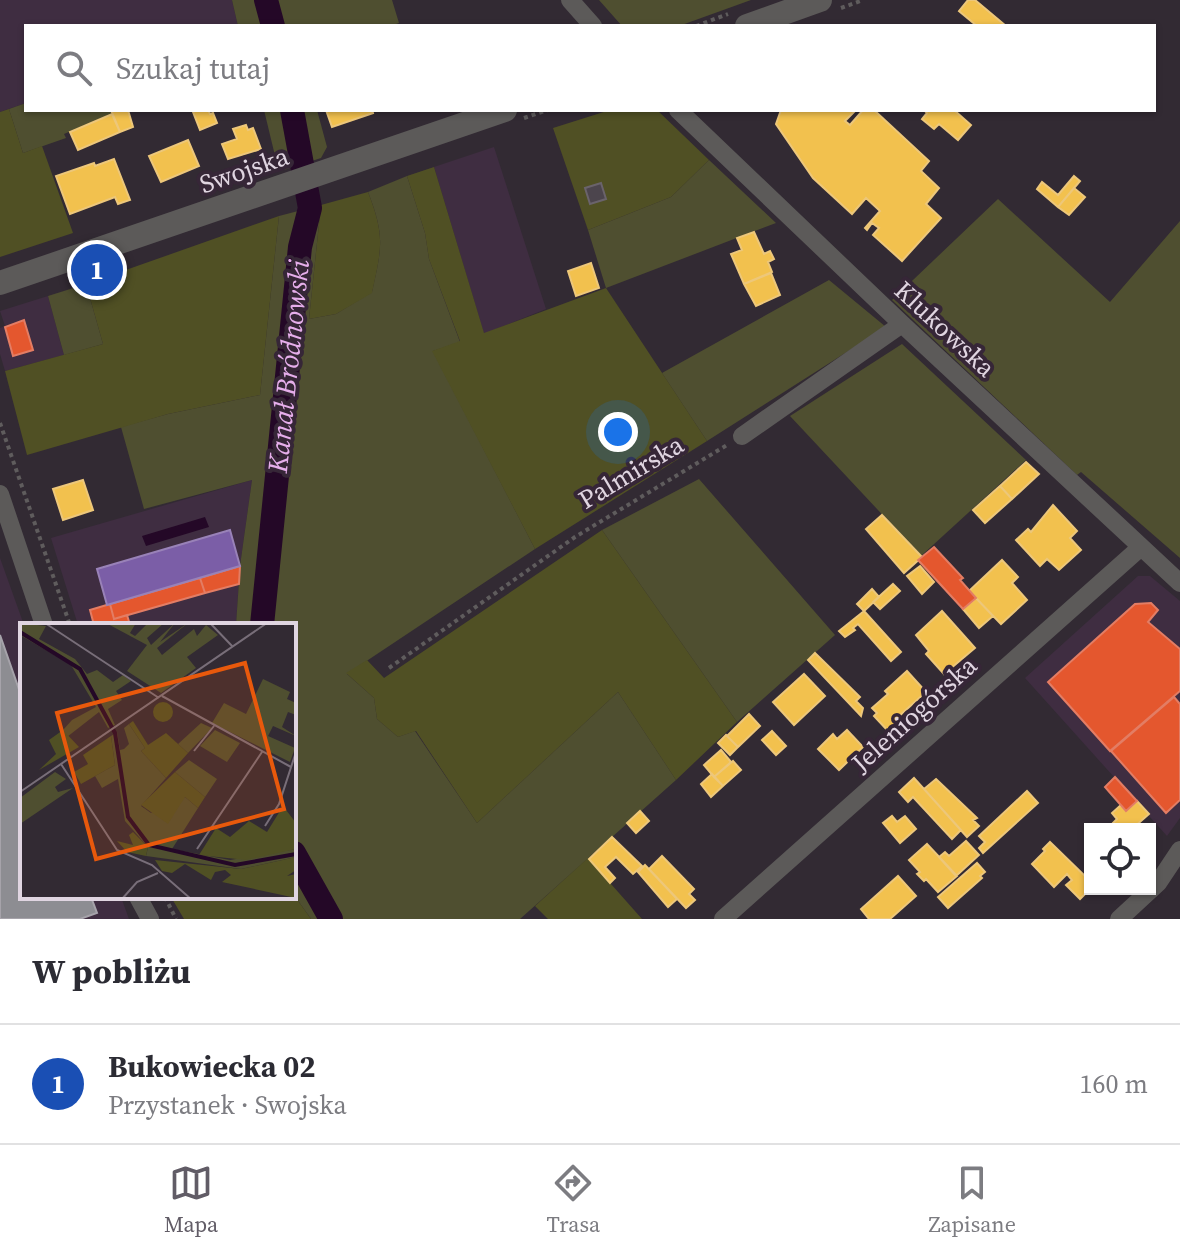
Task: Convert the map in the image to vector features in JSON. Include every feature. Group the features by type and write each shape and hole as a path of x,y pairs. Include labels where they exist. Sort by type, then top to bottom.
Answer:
{"street":[{"path":"570,0 591,24"},
{"path":"753,24 820,0"},
{"name":"Swojska","path":"0,283 499,112"},
{"name":"Klukowska","path":"680,112 1180,583"},
{"path":"742,436 902,324"},
{"path":"0,494 43,623"},
{"name":"Jeleniogórska","path":"723,919 1141,547"},
{"path":"1119,919 1158,883 1180,850"},
{"path":"139,899 150,919"}],"path":[{"path":"0,423 69,623"},
{"name":"Palmirska","path":"389,668 575,537 742,436"},
{"path":"166,899 176,919"}],"shaded area":[{"path":"0,0 232,0 238,24 24,24 24,104 0,112"},
{"path":"232,0 392,0 399,23 396,24 238,24"},
{"path":"599,0 751,0 685,24 620,24"},
{"path":"24,104 24,112 112,114 64,134 66,138 23,153 9,109"},
{"path":"9,109 23,153 42,146 73,233 0,257 0,112"},
{"path":"264,112 318,112 327,147 321,158 284,170 282,163 277,164"},
{"path":"604,112 659,112 709,160 671,197 588,230 553,128"},
{"path":"494,147 546,309 484,334 434,167"},
{"path":"709,160 776,223 606,288 588,230 671,197"},
{"path":"434,167 484,333 606,288 707,441 535,549 432,351 460,341 429,259 425,233 407,176"},
{"path":"407,176 425,233 429,259 460,342 433,351 535,549 347,674 374,698 377,719 398,737 415,731 477,823 618,692 676,780 520,919 311,919 296,898 296,623 236,623 240,566 252,480 144,509 121,427 260,395 279,216 321,205 309,319 336,314 372,292 380,242 368,192"},
{"path":"368,192 380,242 372,293 336,314 309,319 321,205"},
{"path":"998,199 1110,302 1180,221 1180,558 1081,472 1077,475 892,300"},
{"path":"279,216 260,395 168,414 27,455 5,371 103,344 86,284"},
{"path":"829,280 886,327 707,441 662,373"},
{"path":"86,284 103,344 64,355 48,296"},
{"path":"48,296 64,355 5,371 0,354 0,328 5,326 0,311"},
{"path":"902,344 1026,460 921,556 790,416"},
{"path":"699,479 835,635 737,722 602,530"},
{"path":"252,480 240,566 236,623 77,623 51,538"},
{"path":"205,517 209,527 146,546 142,536"},
{"path":"602,530 737,722 676,780 618,692 477,823 416,731 398,737 377,719 374,698 346,673 367,660 384,678"},
{"path":"0,558 23,623 20,623 20,899 122,899 129,919 0,919"},
{"path":"1138,576 1150,576 1180,601 1180,818 1167,836 1156,823 1025,678"},
{"path":"588,858 642,919 548,919 535,906"},
{"path":"296,898 311,919 184,919 172,899"}],"building: Mieszkania":[{"path":"968,0 975,0 1004,24 975,24 959,11"},
{"path":"112,112 129,112 133,127 120,132"},
{"path":"193,112 213,113 217,123 200,130"},
{"path":"327,112 373,112 373,113 332,127"},
{"path":"780,112 854,112 845,121 850,125 861,112 876,112 929,161 921,171 939,188 926,204 941,218 902,261 873,235 879,228 872,223 867,230 865,228 880,211 866,198 852,214 813,178 776,124"},
{"path":"956,112 971,125 958,140 939,124 934,129 922,119 927,113"},
{"path":"112,114 120,132 78,150 70,132"},
{"path":"246,125 248,130 253,128 261,149 228,159 222,144 237,139 233,129"},
{"path":"188,140 199,166 161,182 149,156"},
{"path":"114,159 130,200 118,204 115,197 70,214 56,176"},
{"path":"1074,176 1080,181 1058,207 1037,189 1042,182 1058,195"},
{"path":"1074,188 1085,197 1069,215 1058,207"},
{"path":"754,232 764,254 770,251 774,259 768,262 772,272 744,284 731,254 742,250 737,238"},
{"path":"591,263 599,288 576,296 568,271"},
{"path":"771,273 780,295 756,306 744,284"},
{"path":"1026,462 1039,474 1012,499 1000,486"},
{"path":"83,480 93,510 63,520 53,489"},
{"path":"1000,486 1012,499 985,523 973,510"},
{"path":"1053,505 1077,531 1070,538 1081,550 1059,570 1047,559 1040,566 1016,540 1028,529 1031,532"},
{"path":"882,515 922,557 904,573 866,529"},
{"path":"1002,560 1018,577 1012,583 1027,600 1001,624 969,591"},
{"path":"920,566 934,582 922,594 907,576"},
{"path":"893,584 900,591 880,609 873,602"},
{"path":"872,589 879,597 864,611 857,604"},
{"path":"976,598 993,616 979,628 963,609"},
{"path":"864,611 901,652 891,661 858,624 845,637 839,631"},
{"path":"942,611 975,648 944,674 926,654 929,651 916,635"},
{"path":"815,653 860,697 856,701 863,708 861,716 808,660"},
{"path":"907,671 926,692 897,718 900,722 889,732 874,716 877,713 872,708"},
{"path":"804,674 825,696 794,725 773,702"},
{"path":"749,714 760,726 738,747 727,736"},
{"path":"847,730 863,747 839,770 818,749 833,734 837,739"},
{"path":"772,731 786,746 776,755 762,740"},
{"path":"726,735 738,747 730,755 718,743"},
{"path":"721,750 731,762 714,777 704,765"},
{"path":"733,761 741,770 723,786 714,777"},
{"path":"712,774 723,786 711,797 701,784"},
{"path":"914,778 961,830 952,839 913,797 908,802 899,792"},
{"path":"936,779 977,818 973,820 979,826 967,837 924,789"},
{"path":"1027,791 1038,803 983,853 979,848 985,842 979,836"},
{"path":"1137,801 1149,814 1139,823 1113,823 1117,819 1112,813 1121,805 1126,811"},
{"path":"640,811 649,821 636,833 627,823"},
{"path":"892,816 897,822 905,816 916,829 900,843 883,823"},
{"path":"612,837 642,866 633,874 616,857 605,867 615,878 610,883 589,859"},
{"path":"966,841 979,855 956,876 939,857 945,852 949,856"},
{"path":"1050,842 1084,875 1084,895 1080,899 1066,885 1072,880 1067,874 1054,887 1032,864 1045,851 1043,849"},
{"path":"927,844 957,876 938,892 917,874 920,872 909,860"},
{"path":"662,856 694,889 689,894 695,900 686,908 649,869"},
{"path":"977,863 985,872 980,876 982,878 948,908 938,897"},
{"path":"645,865 677,899 668,907 638,872"},
{"path":"898,876 916,896 890,919 869,919 861,909"}],"building: Handel":[{"path":"24,320 33,350 13,356 5,327"},
{"path":"934,547 963,578 960,580 976,598 963,609 918,560"},
{"path":"240,566 239,584 205,593 200,578"},
{"path":"200,578 205,593 114,619 110,604"},
{"path":"1151,603 1158,610 1148,622 1180,649 1180,691 1110,751 1048,682 1135,604"},
{"path":"110,604 114,619 127,615 129,623 93,623 90,610"},
{"path":"1174,697 1180,704 1180,800 1166,813 1111,751"},
{"path":"1115,777 1137,801 1126,811 1105,787"}],"building: Biura":[{"path":"230,530 240,566 107,605 97,569"}],"building: Przemysł":[{"path":"0,635 20,692 20,899 92,899 97,913 80,919 0,919"}],"building: Inne":[{"path":"601,183 606,199 590,204 585,188"}],"waterway":[{"name":"Kanał Bródnowski","path":"266,0 272,24"},
{"name":"Kanał Bródnowski","path":"262,623 300,247 310,208 292,112"},
{"name":"Kanał Bródnowski","path":"296,857 331,919"}],"place":[{"name":"Bukowiecka 02","path":"97,270"}]}
